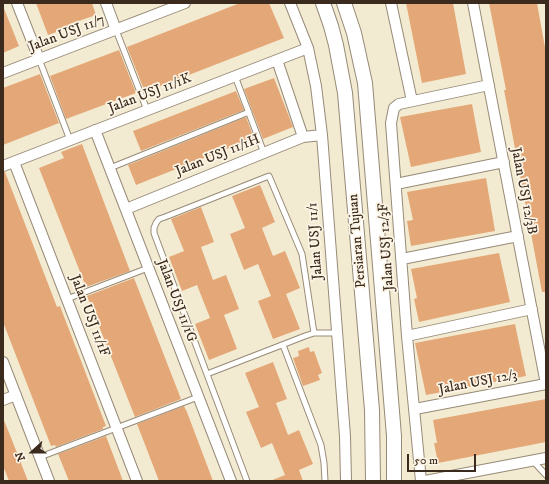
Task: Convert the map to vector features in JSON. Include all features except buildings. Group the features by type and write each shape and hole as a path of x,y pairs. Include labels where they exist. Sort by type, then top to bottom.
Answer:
{"main road":[{"name":"Persiaran Tujuan","path":"323,3 336,45 346,93 372,410 373,481"},
{"name":"Persiaran Tujuan","path":"344,3 354,33 365,83 394,436 394,481"}],"street":[{"path":"17,3 39,60"},
{"path":"106,3 116,30"},
{"name":"Jalan USJ 11/7","path":"3,73 185,3"},
{"name":"Jalan USJ 11/1","path":"290,3 308,48 316,86 322,135 345,436 346,481"},
{"path":"391,3 412,101"},
{"name":"Jalan USJ 12/3B","path":"473,3 546,384"},
{"name":"Jalan USJ 11/1K","path":"3,166 308,48"},
{"path":"277,60 303,137"},
{"name":"Jalan USJ 12/3F","path":"421,481 407,336 391,123 394,108 399,104 489,85"},
{"name":"Jalan USJ 11/1G","path":"95,130 231,481"},
{"name":"Jalan USJ 11/1H","path":"126,209 303,137 322,135"},
{"name":"Jalan USJ 11/1F","path":"14,162 137,481"},
{"path":"396,184 504,162"},
{"path":"402,259 518,236"},
{"path":"407,336 532,310"},
{"path":"3,362 49,481"},
{"name":"Jalan USJ 12/3","path":"415,409 546,384"},
{"path":"3,400 16,395"},
{"path":"425,481 546,458"}],"lane":[{"path":"116,30 147,110"},
{"path":"39,60 70,140"},
{"path":"235,76 264,153"},
{"path":"110,168 249,112"},
{"path":"247,481 154,233 154,228 159,219 269,176 302,254 314,333"},
{"path":"67,299 148,268"},
{"path":"207,374 314,333 337,334"},
{"path":"283,344 320,445 324,463 325,481"},
{"path":"40,457 198,397"},
{"path":"532,461 546,475"}]}
